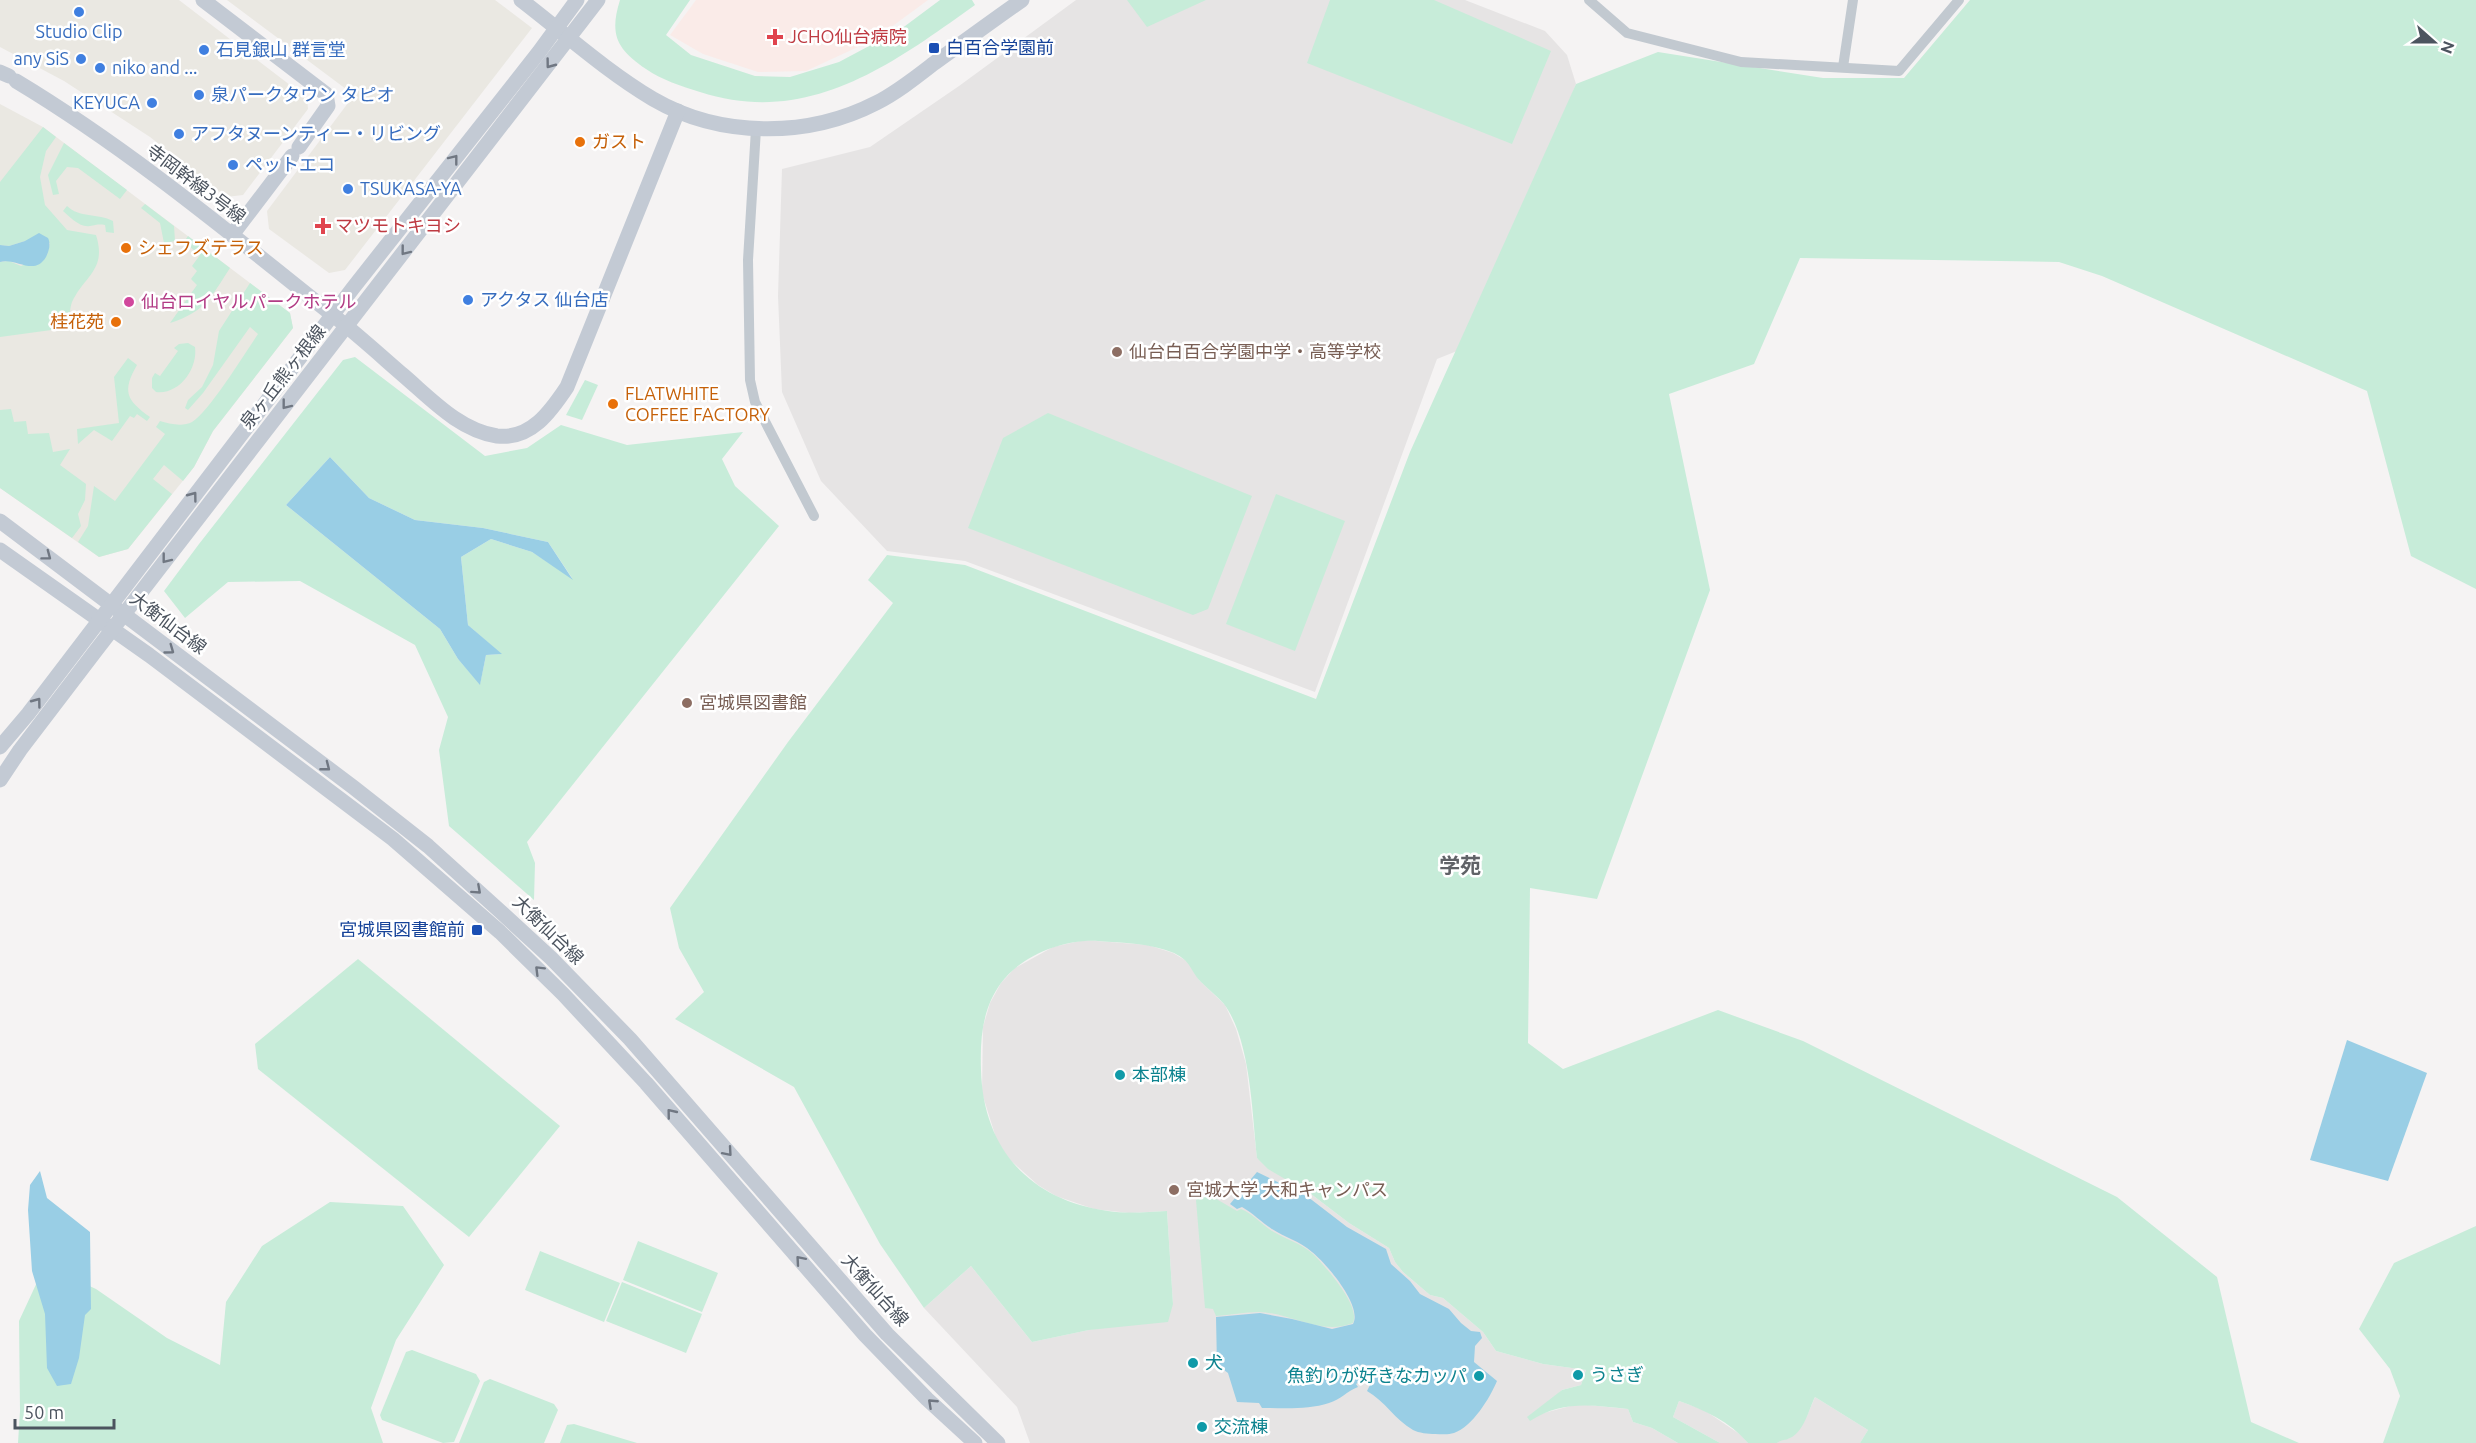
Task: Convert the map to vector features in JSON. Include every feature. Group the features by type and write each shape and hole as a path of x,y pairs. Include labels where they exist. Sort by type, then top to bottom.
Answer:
{"main road":[{"path":"203,0 326,94 328,106 232,236"},
{"path":"521,0 629,83 654,99 678,111 729,126 756,129 812,125 848,116 878,103 1022,0"},
{"name":"泉ヶ丘熊ヶ根線","path":"0,747 577,0"},
{"name":"泉ヶ丘熊ヶ根線","path":"0,780 20,750 112,629 598,0"},
{"name":"寺岡幹線3号線","path":"8,76 67,112 232,236 346,326 452,417 476,431 500,436 525,432 549,414 567,387 678,111"},
{"name":"大衡仙台線","path":"0,521 264,719 428,846 550,958 630,1039 887,1334 998,1443"},
{"name":"大衡仙台線","path":"0,550 112,629 393,839 500,932 617,1052 865,1335 927,1399 975,1443"}],"street":[{"path":"1589,0 1627,33 1741,62 1899,70 1959,0"},
{"path":"1843,68 1853,0"},
{"path":"756,129 748,260 750,380 755,402 814,516"},
{"path":"617,1052 630,1039"}],"shaded area":[{"name":"泉パークタウン タピオ","path":"0,0 179,0 307,98 308,109 243,195 226,197 150,137 64,81 0,47"},
{"path":"227,0 495,0 532,28 345,270 329,273 269,229 267,211 354,95"},
{"name":"JCHO仙台病院","path":"696,0 928,0 875,39 806,71 758,72 703,54 670,35"},
{"name":"仙台白百合学園中学・高等学校","path":"1076,0 1465,0 1545,31 1567,55 1576,84 1472,345 1437,359 1315,692 965,561 887,551 821,481 782,392 778,296 782,169 870,147 959,86"},
{"path":"0,104 43,127 290,313 293,328 213,431 194,467 128,549 99,557 0,488"},
{"name":"宮城大学 大和キャンパス","path":"1084,940 1148,945 1173,953 1190,963 1199,980 1225,1005 1236,1029 1246,1064 1257,1158 1349,1223 1389,1248 1395,1262 1403,1272 1430,1295 1443,1298 1483,1332 1496,1351 1543,1364 1586,1370 1581,1385 1562,1390 1530,1420 1540,1414 1578,1404 1628,1409 1633,1422 1652,1428 1678,1443 1030,1443 1017,1407 924,1308 971,1266 1032,1342 1089,1330 1173,1304 1167,1211 1129,1213 1094,1209 1056,1196 1038,1185 1009,1159 997,1141 982,1093 983,1027 990,1003 1001,983 1015,968 1053,947"},
{"path":"1815,1397 1868,1430 1860,1443 1777,1443 1790,1438 1807,1416"},
{"path":"1679,1401 1704,1410 1741,1435 1748,1443 1720,1443 1673,1417"}],"green space":[{"path":"620,0 690,0 666,35 691,55 755,76 790,77 839,62 901,29 940,0 972,0 975,5 912,49 880,68 846,84 812,96 777,102 739,101 700,92 652,73 628,55 618,40 615,23"},
{"path":"1127,0 1206,0 1147,27"},
{"path":"1330,0 1434,0 1551,51 1512,144 1307,63"},
{"path":"1970,0 2476,0 2476,589 2411,556 2367,391 2102,276 2059,262 1800,258 1754,364 1669,394 1710,590 1597,899 1530,888 1528,1043 1563,1069 1718,1010 1803,1041 2117,1197 2217,1277 2251,1422 2299,1443 1860,1443 1868,1430 1815,1397 1799,1431 1790,1438 1777,1443 1748,1443 1716,1418 1679,1401 1673,1417 1720,1443 1678,1443 1652,1428 1633,1422 1628,1409 1566,1407 1542,1414 1530,1421 1527,1417 1562,1390 1581,1385 1586,1370 1543,1364 1496,1351 1483,1332 1443,1298 1430,1295 1403,1272 1395,1262 1389,1248 1349,1223 1311,1194 1268,1169 1257,1158 1245,1057 1233,1019 1224,1004 1201,982 1180,956 1156,947 1127,943 1085,941 1058,946 1032,957 1010,973 995,993 986,1014 981,1058 984,1098 1001,1146 1016,1166 1034,1182 1055,1195 1080,1205 1108,1211 1167,1211 1173,1304 1168,1322 1089,1330 1032,1342 971,1266 924,1308 880,1244 794,1087 675,1019 704,992 679,948 670,908 788,742 893,603 868,580 887,555 965,565 1316,699 1410,452 1576,84 1658,52 1823,78 1904,78"},
{"path":"43,127 56,137 46,151 40,177 45,205 67,230 96,235 99,256 93,271 72,302 66,328 0,337 0,262 9,261 21,266 47,255 50,243 25,241 9,246 0,245 0,182"},
{"path":"64,143 127,190 120,199 78,168 67,167 56,181 59,194 53,195 48,175"},
{"path":"145,204 174,226 175,241 164,243 160,223 141,208"},
{"path":"67,206 83,214 113,221 114,233 106,232 105,225 79,224 63,211"},
{"path":"188,236 230,268 206,302 191,314 170,323 197,285 191,279 197,271 192,266 200,255 184,242"},
{"path":"250,283 290,313 293,328 213,431 194,467 183,481 164,465 153,479 172,494 128,549 99,557 78,542 88,526 94,486 115,501 165,434 156,427 160,421 180,425 188,424 208,407 258,334 250,327 203,393 188,410 185,408 188,400 202,387 213,365 219,331"},
{"path":"188,343 195,347 190,372 179,385 164,392 156,392 152,388 152,378 155,373 160,376 178,351 174,348 179,344"},
{"path":"355,357 485,456 527,448 561,425 627,445 743,432 722,459 735,486 779,526 527,842 535,863 534,900 449,826 439,750 448,717 415,645 300,581 228,582 185,618 164,591 343,360","holes":["330,457 369,498 415,520 483,528 548,542 572,578 532,552 491,539 461,557 468,625 501,654 486,655 480,684 458,659 440,629 286,505"]},
{"path":"128,358 137,365 129,382 131,400 150,417 147,421 137,414 134,418 130,416 112,441 94,430 78,444 77,429 119,423 114,377"},
{"path":"585,380 598,385 582,420 566,415"},
{"path":"11,409 14,422 26,421 28,434 49,433 53,452 70,449 60,465 86,484 85,500 78,514 81,526 72,538 0,488 0,410"},
{"path":"1048,413 1252,496 1208,609 1193,615 968,528 1003,438"},
{"path":"1276,494 1345,521 1295,651 1226,624"},
{"path":"358,959 560,1126 469,1237 258,1069 255,1044"},
{"path":"1206,1193 1237,1211 1241,1209 1245,1211 1272,1231 1313,1254 1347,1297 1352,1307 1353,1323 1329,1327 1259,1312 1216,1316 1213,1309 1205,1308 1196,1200"},
{"path":"330,1202 403,1206 444,1265 396,1340 371,1408 383,1443 18,1443 19,1321 39,1278 59,1272 96,1289 167,1338 220,1365 226,1302 262,1246"},
{"path":"2476,1226 2476,1443 2383,1443 2400,1396 2390,1369 2359,1329 2394,1263"},
{"path":"638,1241 718,1273 702,1312 623,1280"},
{"path":"540,1251 620,1283 604,1322 525,1290"},
{"path":"622,1282 702,1314 686,1353 606,1321"},
{"path":"412,1350 476,1374 480,1381 454,1442 443,1443 382,1420 380,1415 406,1352"},
{"path":"490,1379 554,1404 558,1410 544,1443 459,1443 484,1382"},
{"path":"574,1424 637,1443 560,1443 567,1425"}],"water":[{"path":"39,233 48,238 49,243 47,255 41,263 30,266 0,262 0,245 9,246"},
{"path":"330,457 369,498 415,520 483,528 548,542 573,580 532,552 491,539 461,557 468,625 502,654 486,655 480,685 458,659 440,629 286,505"},
{"path":"2347,1040 2427,1073 2388,1181 2310,1160"},
{"path":"40,1171 47,1198 90,1232 91,1309 85,1315 79,1358 71,1384 57,1386 47,1368 45,1314 32,1271 28,1210 30,1185"},
{"path":"1257,1172 1308,1197 1347,1227 1386,1249 1391,1264 1410,1281 1420,1294 1449,1309 1471,1331 1480,1332 1482,1338 1475,1346 1474,1362 1497,1381 1474,1418 1461,1430 1449,1434 1427,1434 1413,1430 1367,1391 1371,1383 1369,1377 1356,1384 1358,1387 1337,1400 1313,1407 1262,1408 1259,1403 1237,1402 1228,1373 1217,1365 1216,1317 1260,1313 1332,1329 1353,1324 1355,1316 1342,1285 1307,1248 1272,1229 1246,1209 1242,1207 1237,1209 1230,1204"}],"place":[{"name":"Studio Clip","path":"79,12"},
{"name":"JCHO仙台病院","path":"775,37"},
{"name":"白百合学園前","path":"934,48"},
{"name":"石見銀山 群言堂","path":"204,50"},
{"name":"any SiS","path":"81,59"},
{"name":"niko and ...","path":"100,68"},
{"name":"泉パークタウン タピオ","path":"199,95"},
{"name":"KEYUCA","path":"152,103"},
{"name":"アフタヌーンティー・リビング","path":"179,134"},
{"name":"ガスト","path":"580,142"},
{"name":"ペットエコ","path":"233,165"},
{"name":"TSUKASA-YA","path":"348,189"},
{"name":"マツモトキヨシ","path":"323,226"},
{"name":"シェフズテラス","path":"126,248"},
{"name":"アクタス 仙台店","path":"468,300"},
{"name":"仙台ロイヤルパークホテル","path":"129,302"},
{"name":"桂花苑","path":"116,322"},
{"name":"仙台白百合学園中学・高等学校","path":"1117,352"},
{"name":"FLATWHITE COFFEE FACTORY","path":"613,404"},
{"name":"宮城県図書館","path":"687,703"},
{"name":"宮城県図書館前","path":"477,930"},
{"name":"本部棟","path":"1120,1075"},
{"name":"宮城大学 大和キャンパス","path":"1174,1190"},
{"name":"犬","path":"1193,1363"},
{"name":"うさぎ","path":"1578,1375"},
{"name":"魚釣りが好きなカッパ","path":"1479,1376"},
{"name":"交流棟","path":"1202,1427"}],"district":[{"name":"学苑","path":"1460,866"}]}
